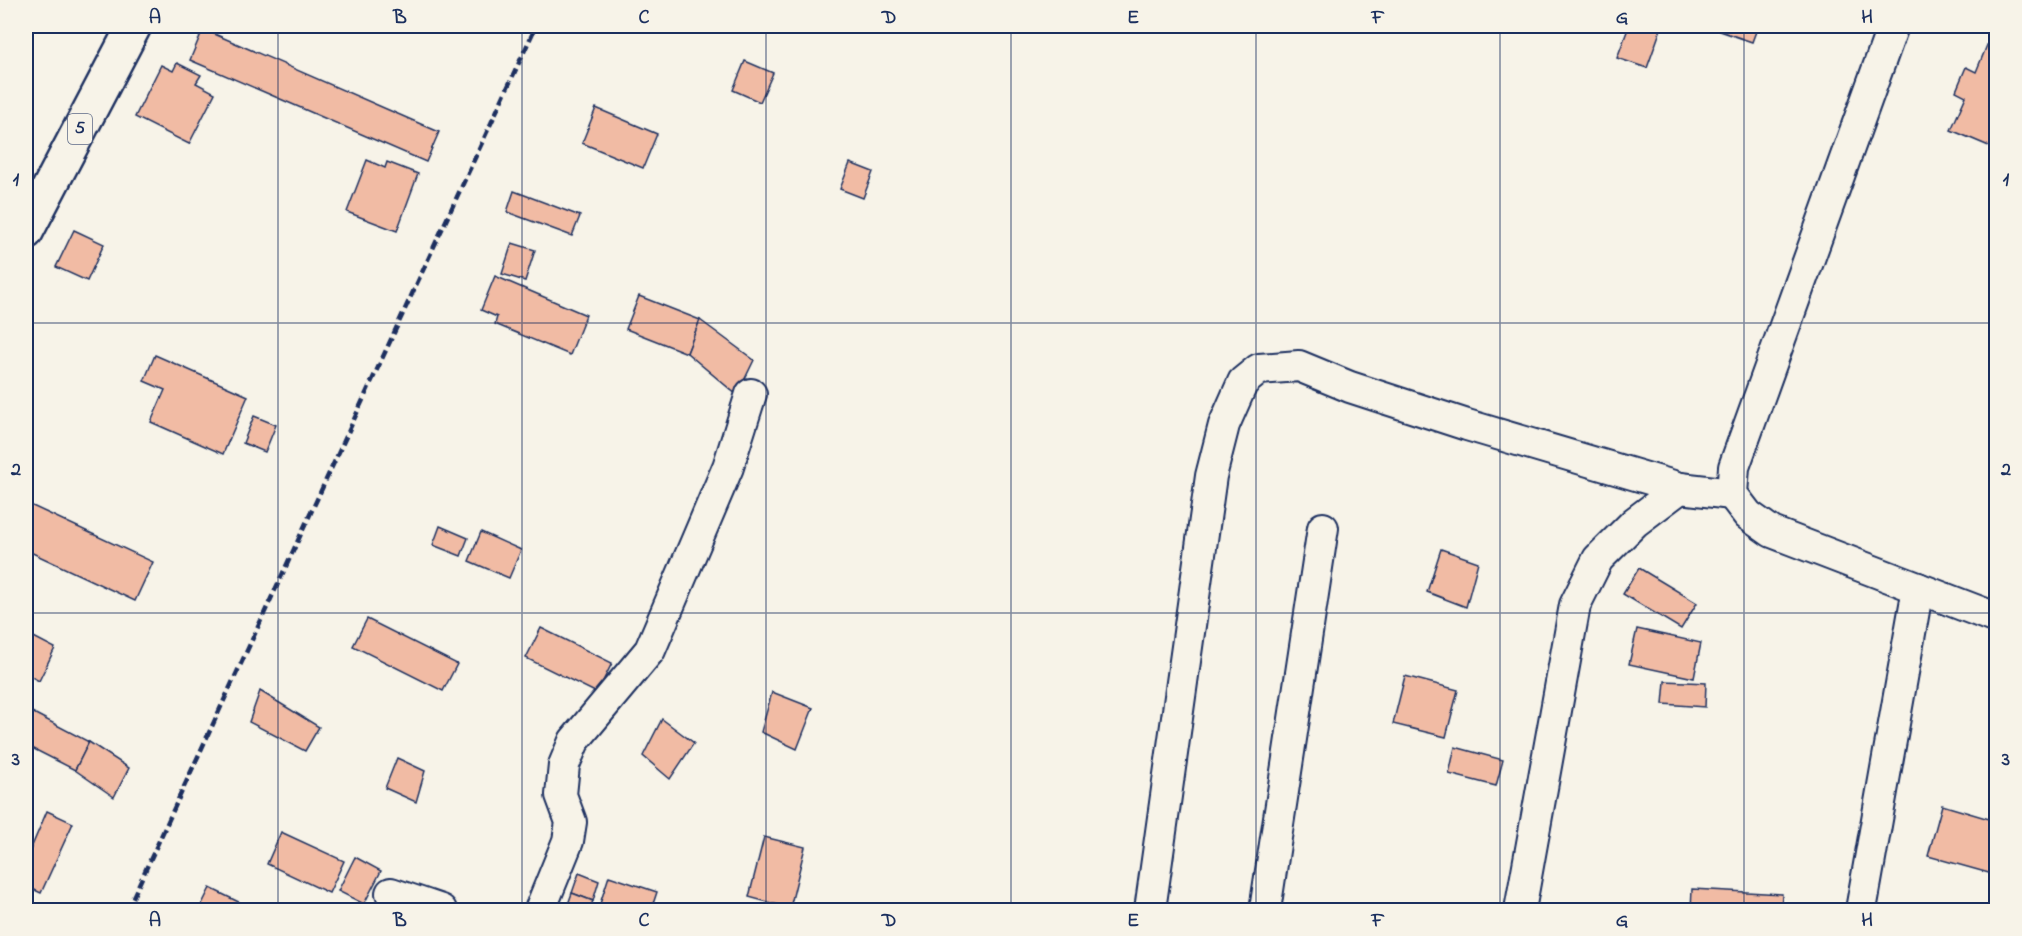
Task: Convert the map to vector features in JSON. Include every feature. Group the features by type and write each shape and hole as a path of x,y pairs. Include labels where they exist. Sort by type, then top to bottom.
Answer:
{"highway":[{"name":"5","path":"26,232 135,26"}],"street":[{"path":"1893,26 1734,467 1732,494 1748,515 1772,532 1996,618"},
{"path":"1150,910 1211,476 1224,425 1243,382 1260,369 1299,366 1350,387 1467,425 1680,488 1732,494"},
{"path":"540,910 568,841 572,822 561,795 564,765 574,741 650,650 728,467 751,394"},
{"path":"1520,910 1575,605 1598,559 1635,522 1680,488"},
{"path":"1265,910 1323,528"},
{"path":"1861,910 1918,588"},
{"path":"391,893 441,910"}],"building":[{"path":"1629,26 1662,26 1647,68 1617,58"},
{"path":"1722,26 1758,26 1752,42 1720,31"},
{"path":"203,29 439,132 426,162 190,60"},
{"path":"1990,38 1996,40 1996,149 1951,130 1966,96 1956,91 1966,67 1976,72"},
{"path":"745,61 773,73 760,102 733,90"},
{"path":"177,63 201,75 196,83 215,93 189,144 135,117 161,65 173,71"},
{"path":"596,108 657,134 643,168 582,143"},
{"path":"367,160 385,168 387,162 418,174 397,231 347,212"},
{"path":"850,163 873,172 863,198 840,189"},
{"path":"514,191 580,216 572,236 507,212"},
{"path":"74,230 104,244 87,281 56,267"},
{"path":"512,243 535,250 525,281 502,274"},
{"path":"495,276 586,315 570,355 495,324 497,317 481,310"},
{"path":"639,296 700,320 687,353 626,329"},
{"path":"700,320 754,360 737,395 687,353"},
{"path":"155,355 248,396 223,454 151,422 165,390 144,381"},
{"path":"254,416 276,425 265,452 243,443"},
{"path":"26,503 153,562 135,601 26,550"},
{"path":"440,526 468,538 461,556 433,545"},
{"path":"481,532 521,550 509,578 469,561"},
{"path":"1441,549 1478,562 1466,607 1427,592"},
{"path":"1639,568 1697,603 1681,629 1623,594"},
{"path":"367,619 457,664 443,691 353,646"},
{"path":"541,628 612,663 597,693 526,658"},
{"path":"1637,629 1701,643 1694,678 1629,664"},
{"path":"26,633 55,648 39,681 26,674"},
{"path":"1405,676 1458,690 1446,737 1393,724"},
{"path":"1665,681 1706,683 1705,707 1663,704"},
{"path":"260,691 319,727 305,751 249,722"},
{"path":"772,692 813,708 797,749 761,732"},
{"path":"26,709 89,742 75,770 26,745"},
{"path":"662,719 694,743 670,779 643,756"},
{"path":"89,742 129,768 114,797 75,770"},
{"path":"1455,747 1503,760 1496,786 1449,774"},
{"path":"397,758 425,771 416,802 385,788"},
{"path":"1942,805 1996,821 1996,875 1928,856"},
{"path":"47,811 73,823 41,893 26,886 26,860"},
{"path":"281,832 344,861 329,893 267,864"},
{"path":"764,837 805,847 790,908 749,897"},
{"path":"355,857 381,871 364,904 338,891"},
{"path":"579,873 599,881 593,901 572,893"},
{"path":"609,876 657,892 651,910 598,910"},
{"path":"210,888 255,910 199,910"},
{"path":"1692,889 1782,894 1781,910 1691,910"},
{"path":"572,893 593,901 589,910 566,910"}],"railway":[{"path":"127,910 536,26"}]}
